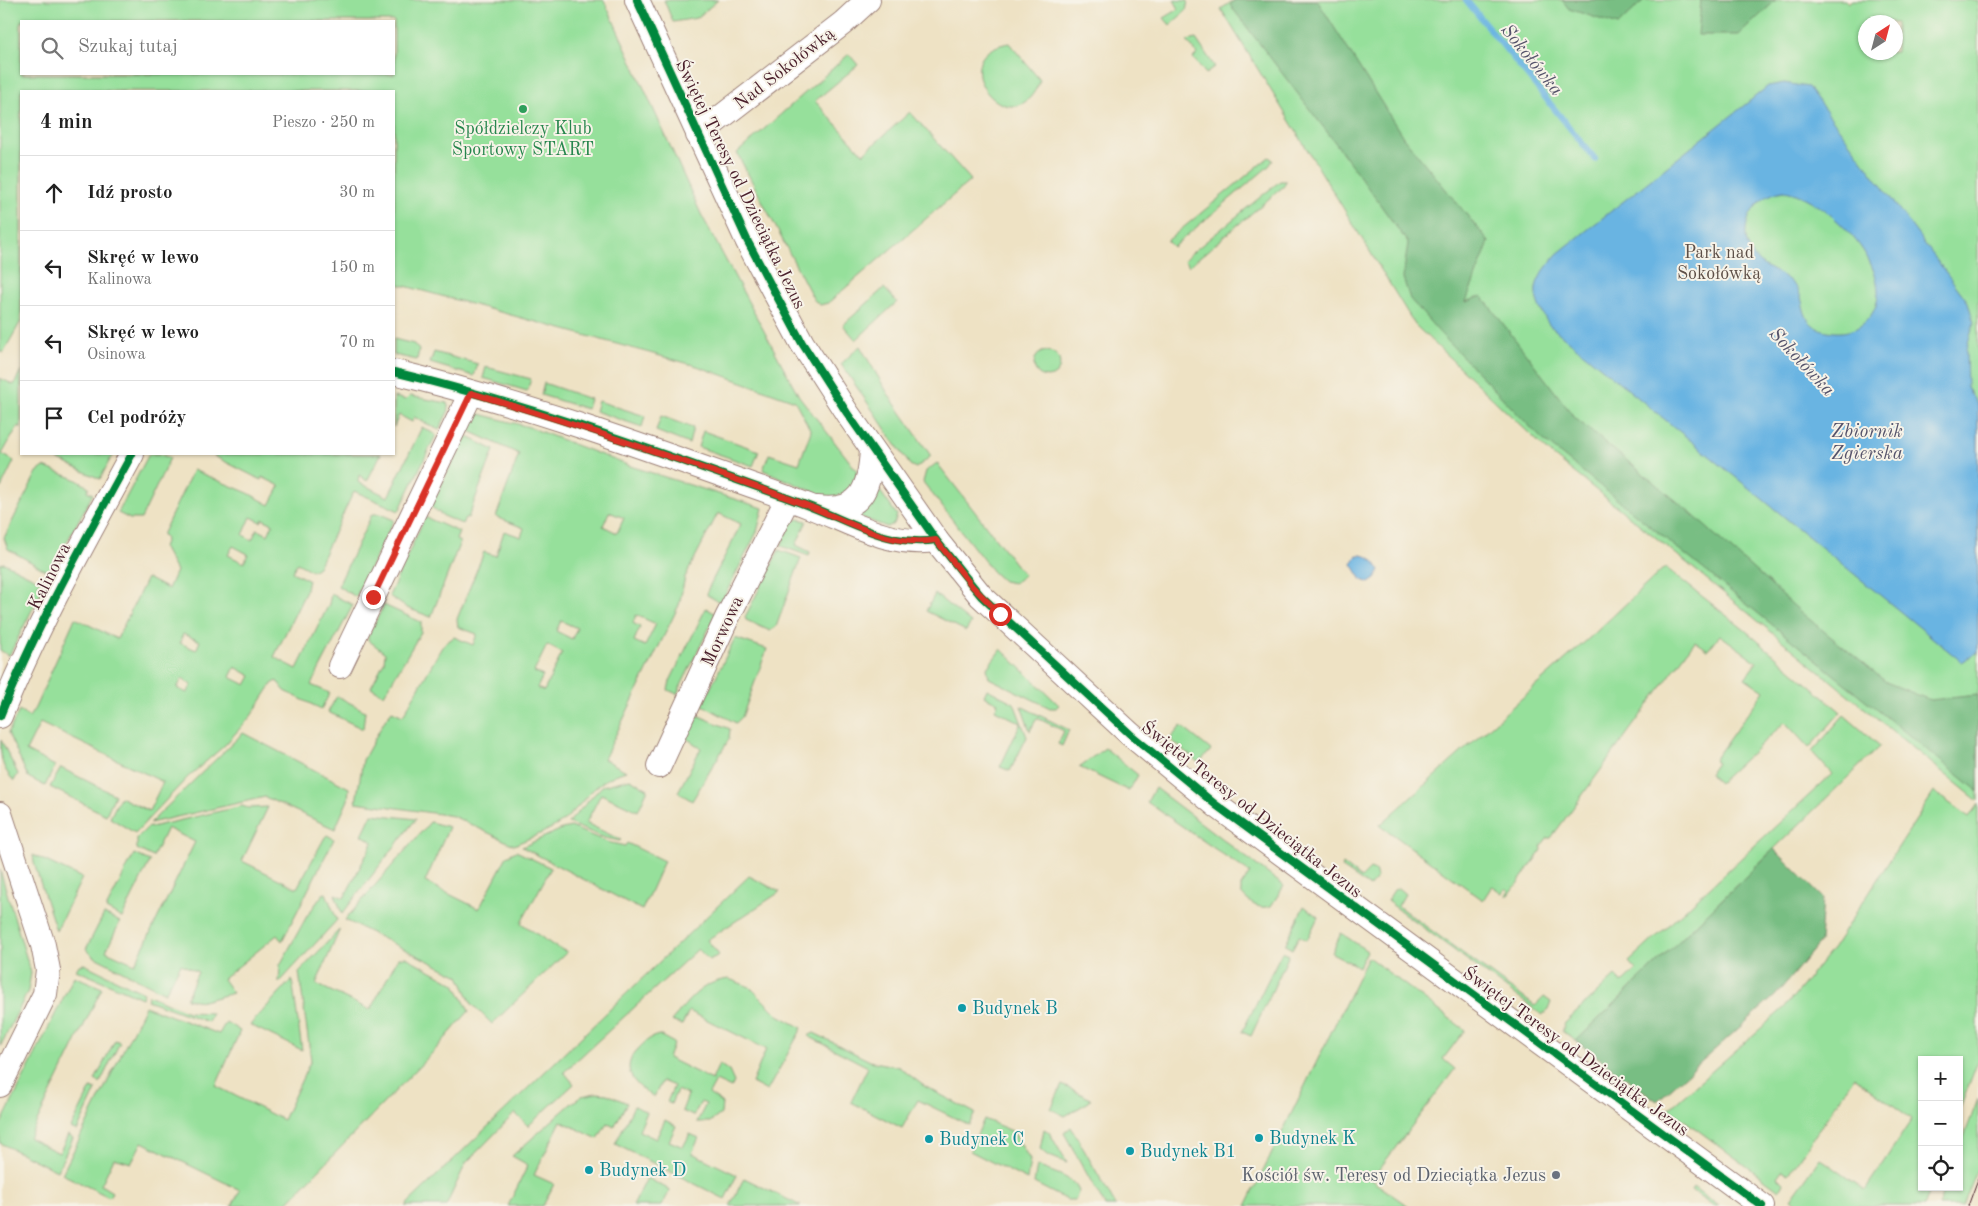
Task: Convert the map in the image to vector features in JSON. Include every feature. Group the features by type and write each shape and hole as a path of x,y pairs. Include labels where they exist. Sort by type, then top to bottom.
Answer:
{"street":[{"name":"Świętej Teresy od Dzieciątka Jezus","path":"637,0 698,135 775,293 802,343 872,450 936,540 981,596 1110,716 1187,781 1246,827 1762,1206"},
{"name":"Nad Sokołówką","path":"698,135 868,0"},
{"path":"395,372 471,393 645,448 788,498 892,539 919,543 936,540"},
{"path":"340,666 471,393"},
{"path":"811,507 826,509 845,507 858,499 868,481 872,450"},
{"name":"Kalinowa","path":"0,716 18,671 62,584 131,455"},
{"name":"Morwowa","path":"659,766 727,618 788,498"},
{"path":"0,814 43,945 48,970 45,994 0,1085"}],"green space":[{"path":"0,0 604,0 701,214 799,396 857,471 853,487 842,494 828,498 763,470 769,454 799,464 811,431 795,401 697,366 395,283 395,90 20,90 20,323 3,353 0,351"},
{"path":"664,0 718,0 697,18 673,22"},
{"path":"1174,0 1188,1 1186,11 1170,25 1164,18 1179,9"},
{"name":"Park nad Sokołówką","path":"1234,0 1845,0 1848,3 1852,0 1978,0 1978,801 1552,455 1415,325 1221,9"},
{"path":"1235,0 1317,0 1403,137 1489,242 1466,302 1482,296 1575,418 1685,508 1803,614 1886,682 1930,700 1978,695 1978,791 1541,438 1438,331 1410,299 1403,278 1408,243 1337,145 1230,5"},
{"path":"1562,0 1644,0 1618,25 1569,9"},
{"path":"1701,0 1776,0 1739,35 1698,35"},
{"path":"1196,39 1215,67 1206,74 1193,58 1197,54 1187,41"},
{"path":"1009,43 1040,80 1028,99 1014,106 1000,103 987,93 980,79 979,64 988,51"},
{"path":"849,54 858,65 815,101 863,154 910,112 971,180 828,303 820,305 814,300 737,153"},
{"path":"1269,157 1273,160 1269,166 1173,247 1167,241"},
{"path":"1280,181 1286,181 1284,186 1189,266 1184,261 1187,257"},
{"path":"884,288 897,302 856,340 843,325"},
{"path":"395,339 414,344 419,350 417,360 395,355"},
{"path":"860,346 890,397 931,456 916,468 910,465 841,364"},
{"path":"1047,351 1056,355 1060,364 1056,373 1047,377 1038,373 1034,364 1038,355"},
{"path":"434,352 478,364 474,376 430,363"},
{"path":"486,367 531,379 527,391 483,378"},
{"path":"20,372 20,427 18,426 2,454 14,461 0,490 0,378 14,385"},
{"path":"544,383 590,399 587,409 541,395"},
{"path":"410,396 447,403 449,410 439,430 414,417 412,422 399,415 395,425 395,397 406,400"},
{"path":"598,401 645,416 642,427 595,411"},
{"path":"476,413 529,427 630,466 763,508 757,532 721,603 707,595 708,589 741,524 718,513 685,577 679,605 604,759 626,771 614,775 597,786 558,825 514,845 453,816 356,802 363,760 385,720 392,711 403,716 443,645 454,637 473,645 477,634 458,627 457,619 484,552 496,556 504,531 521,537 524,528 496,517 519,454 467,430","holes":["609,512 624,518 617,533 603,526","636,615 656,624 645,646 634,641 640,627 633,623","561,621 577,628 572,639 556,631","547,645 562,653 544,691 537,688 543,676 534,672"]},
{"path":"661,416 693,428 689,444 656,431"},
{"path":"422,427 436,435 399,511 354,491 318,567 312,571 297,563 292,572 308,580 305,593 274,657 297,669 329,604 331,594 353,605 311,685 330,693 321,709 285,691 277,681 272,684 251,716 224,746 188,777 135,833 110,818 120,797 149,811 163,782 40,723 26,751 55,766 45,786 28,777 8,733 19,711 29,717 35,708 75,618 117,639 147,578 168,589 176,571 163,547 166,539 162,535 193,470 248,493 270,505 280,486 262,477 261,480 214,456 380,455 367,481 359,475 358,482 388,497","holes":["251,517 261,522 263,519 273,524 268,535 257,529 252,540 243,535","233,546 248,554 244,563 228,555","183,634 200,641 196,650 180,643","235,667 251,676 246,685 230,677","182,679 192,685 187,693 177,688"]},
{"path":"703,431 759,451 753,466 698,447"},
{"path":"466,436 494,450 468,518 466,517 462,524 445,517 430,506"},
{"path":"56,455 112,455 100,479 57,459"},
{"path":"148,455 162,455 170,458 141,519 130,519 118,513"},
{"path":"937,463 1024,575 1014,583 1003,581 993,572 923,482 926,471"},
{"path":"44,467 75,479 89,487 87,491 93,494 50,573 8,549 4,538 37,472"},
{"path":"880,491 897,515 894,524 887,527 858,516 871,506"},
{"path":"372,514 380,514 394,520 356,597 338,586"},
{"path":"425,517 459,532 456,540 460,542 431,617 407,608 389,596"},
{"path":"798,519 807,521 796,545 810,552 809,556 781,546 791,523"},
{"path":"779,550 801,558 776,627 770,631 746,620 745,617"},
{"path":"4,563 40,581 38,585 43,588 9,656 0,650 0,564"},
{"path":"1665,567 1746,631 1841,712 1809,748 1785,722 1719,783 1709,774 1717,762 1714,760 1764,691 1745,678 1757,662 1720,635 1708,650 1695,641 1551,838 1547,838 1541,846 1542,850 1509,895 1506,895 1509,891 1506,888 1502,893 1492,886 1483,900 1380,825 1596,632"},
{"path":"935,594 971,623 966,631 926,611"},
{"path":"384,605 421,622 421,632 384,695 371,687 384,662 385,653 368,640 368,636"},
{"path":"706,608 716,614 677,694 668,690 670,681"},
{"path":"735,638 767,649 742,717 736,723 702,705"},
{"path":"1001,649 1059,705 1056,708 1050,708 989,678 987,668"},
{"path":"987,689 1014,703 1027,737 1010,771 1000,767 1021,723 995,710 998,703 984,696"},
{"path":"337,696 365,711 363,729 328,712"},
{"path":"1021,706 1069,730 1062,746 1058,744 1064,731 1037,718 1030,731"},
{"path":"697,715 730,729 729,739 692,801 678,792 701,748 686,738"},
{"path":"1844,715 1880,746 1576,1041 1562,1031 1565,1023 1615,976 1622,983 1636,970 1629,962 1832,774 1812,752"},
{"path":"1181,726 1211,750 1199,763 1170,739"},
{"path":"243,733 349,788 348,800 335,829 265,797 150,823"},
{"path":"1,740 18,774 14,781 3,763"},
{"path":"1105,748 1138,775 1129,791 1079,767"},
{"path":"61,768 115,795 106,815 50,787"},
{"path":"630,779 648,789 638,811 601,794 586,823 620,841 605,838 568,823 602,786"},
{"path":"1155,788 1284,886 1271,906 1262,907 1254,905 1241,893 1241,886 1250,873 1147,802"},
{"path":"1934,792 1969,817 1978,804 1978,1061 1963,1100 1963,1056 1918,1056 1918,1191 1930,1191 1924,1206 1801,1206 1791,1199 1820,1158 1865,1190 1912,1119 1854,1077 1789,1174 1782,1170 1777,1177 1783,1183 1779,1190 1669,1109 1785,1007 1833,948"},
{"path":"242,806 248,808 268,807 242,861 297,888 325,837 327,835 334,839 282,941 277,935 223,979 233,993 203,1001 186,999 198,972 181,964 165,993 93,956 86,949 104,914 120,922 106,951 135,964 195,842 167,828 153,857 137,849 137,838 147,828"},
{"path":"372,814 416,819 342,914 335,894 344,898 373,842 362,835"},
{"path":"430,822 449,827 425,882 479,909 507,856 516,851 551,868 521,923 554,946 567,952 492,1024 472,1004 459,976 345,920"},
{"path":"571,827 607,842 625,846 627,843 664,861 642,910 522,847 562,829"},
{"path":"1774,849 1823,898 1820,942 1775,996 1657,1101 1576,1041"},
{"path":"134,854 150,861 122,918 106,909"},
{"path":"33,855 82,878 56,931 34,863"},
{"path":"1343,864 1361,878 1370,869 1375,871 1377,877 1370,887 1341,867"},
{"path":"0,870 31,973 28,991 0,1047"},
{"path":"749,876 780,892 707,940 719,955 709,960 698,949 564,1072 574,1084 528,1126 515,1113 466,1163 446,1206 405,1206"},
{"path":"1398,888 1405,894 1398,906 1535,1006 1544,997 1551,1002 1548,1010 1542,1015 1387,901 1394,890"},
{"path":"326,893 337,920 279,983 280,965 307,916 323,894"},
{"path":"1304,906 1318,917 1307,940 1299,936 1292,949 1285,945"},
{"path":"340,929 316,984 370,1010 398,958 406,957 455,984 469,1011 436,1049 284,1206 232,1206 240,1190 142,1142 131,1163 114,1158 101,1185 112,1192 109,1197 62,1174 145,1006 219,1034 226,1022 240,1031 216,1086 283,1120 311,1060 299,972"},
{"path":"1341,933 1367,951 1359,967 1332,953"},
{"path":"1282,952 1289,955 1251,1036 1242,1032"},
{"path":"1368,957 1465,1030 1443,1059 1455,1069 1371,1180 1408,1206 1246,1206"},
{"path":"84,964 144,993 142,998 76,970 79,965"},
{"path":"74,976 102,988 29,1138 59,1153 68,1135 73,1138 57,1171 0,1143 0,1126"},
{"path":"292,979 302,1050 250,1025"},
{"path":"729,979 750,987 778,1015 802,1028 767,1091 752,1083 766,1049 689,1011 682,1025 671,1021 703,988"},
{"path":"149,995 188,1012 212,1013 208,1022 147,1000"},
{"path":"814,1033 870,1061 899,1067 924,1086 975,1113 969,1125 918,1100 902,1128 851,1102 868,1067 808,1036"},
{"path":"659,1035 674,1043 668,1058 712,1080 719,1064 729,1071 734,1082 731,1088 716,1081 709,1094 722,1103 721,1114 710,1122 697,1122 706,1104 701,1102 693,1116 682,1111 688,1095 677,1090 671,1104 667,1102 674,1086 662,1081 654,1097 640,1087 631,1076 629,1070 633,1056 646,1042"},
{"path":"115,1040 120,1042 100,1083 95,1080"},
{"path":"1062,1085 1091,1099 1065,1116 1051,1109"},
{"path":"91,1088 96,1090 77,1131 71,1128"},
{"path":"596,1093 607,1094 627,1103 614,1127 607,1123 598,1139 561,1121 534,1175 554,1184 543,1206 508,1206 528,1165 512,1156 572,1103 582,1096"},
{"path":"1978,1099 1978,1167 1963,1206 1938,1206 1944,1191 1963,1191 1963,1139"},
{"path":"634,1106 647,1112 639,1131 656,1139 665,1120 676,1126 669,1141 683,1147 690,1134 699,1138 692,1153 737,1175 725,1199 615,1144"},
{"path":"984,1119 1012,1131 1016,1136 1030,1160 1027,1180 970,1151"},
{"path":"1071,1127 1116,1206 1105,1206 1064,1133"},
{"path":"1044,1129 1049,1132 1067,1163 1047,1155 1040,1149"},
{"path":"1037,1166 1061,1175 1072,1182 1079,1191 1075,1200 1067,1200 1034,1183"},
{"path":"647,1178 670,1190 662,1206 633,1206"},
{"path":"744,1178 801,1206 730,1206"},
{"path":"1693,1187 1719,1206 1714,1206 1691,1190"}],"water":[{"name":"Zbiornik Zgierska","path":"1784,83 1808,87 1968,302 1974,323 1966,350 1967,387 1978,406 1978,652 1962,662 1549,325 1538,303 1536,287 1538,280 1557,254 1768,86","holes":["1784,191 1801,196 1820,207 1839,222 1856,241 1869,261 1877,282 1877,301 1868,319 1853,330 1834,332 1813,325 1808,319 1798,290 1793,284 1760,263 1749,249 1746,227 1755,207 1773,194"]},
{"path":"1357,555 1371,559 1380,571 1375,579 1369,583 1362,580 1352,564"}],"waterway":[{"name":"Sokołówka","path":"1466,0 1595,159"}],"tram line":[{"path":"1968,1206 1978,1179"}],"cycle path":[{"path":"637,0 748,242 802,343 847,413 936,540 981,596 1130,734 1216,805 1762,1206"},
{"path":"395,372 529,409 618,438 788,498 887,537 919,541 936,540"},
{"path":"0,716 46,616 131,455"}],"place":[{"name":"Spółdzielczy Klub Sportowy START","path":"523,109"},
{"name":"Budynek B","path":"962,1008"},
{"name":"Budynek K","path":"1259,1138"},
{"name":"Budynek C","path":"929,1139"},
{"name":"Budynek B1","path":"1130,1151"},
{"name":"Budynek D","path":"589,1170"},
{"name":"Kościół św. Teresy od Dzieciątka Jezus","path":"1556,1175"}],"route":[{"path":"373,597 471,393 645,448 752,485 877,535 905,542 919,543 936,540 956,568 1000,614"}]}
